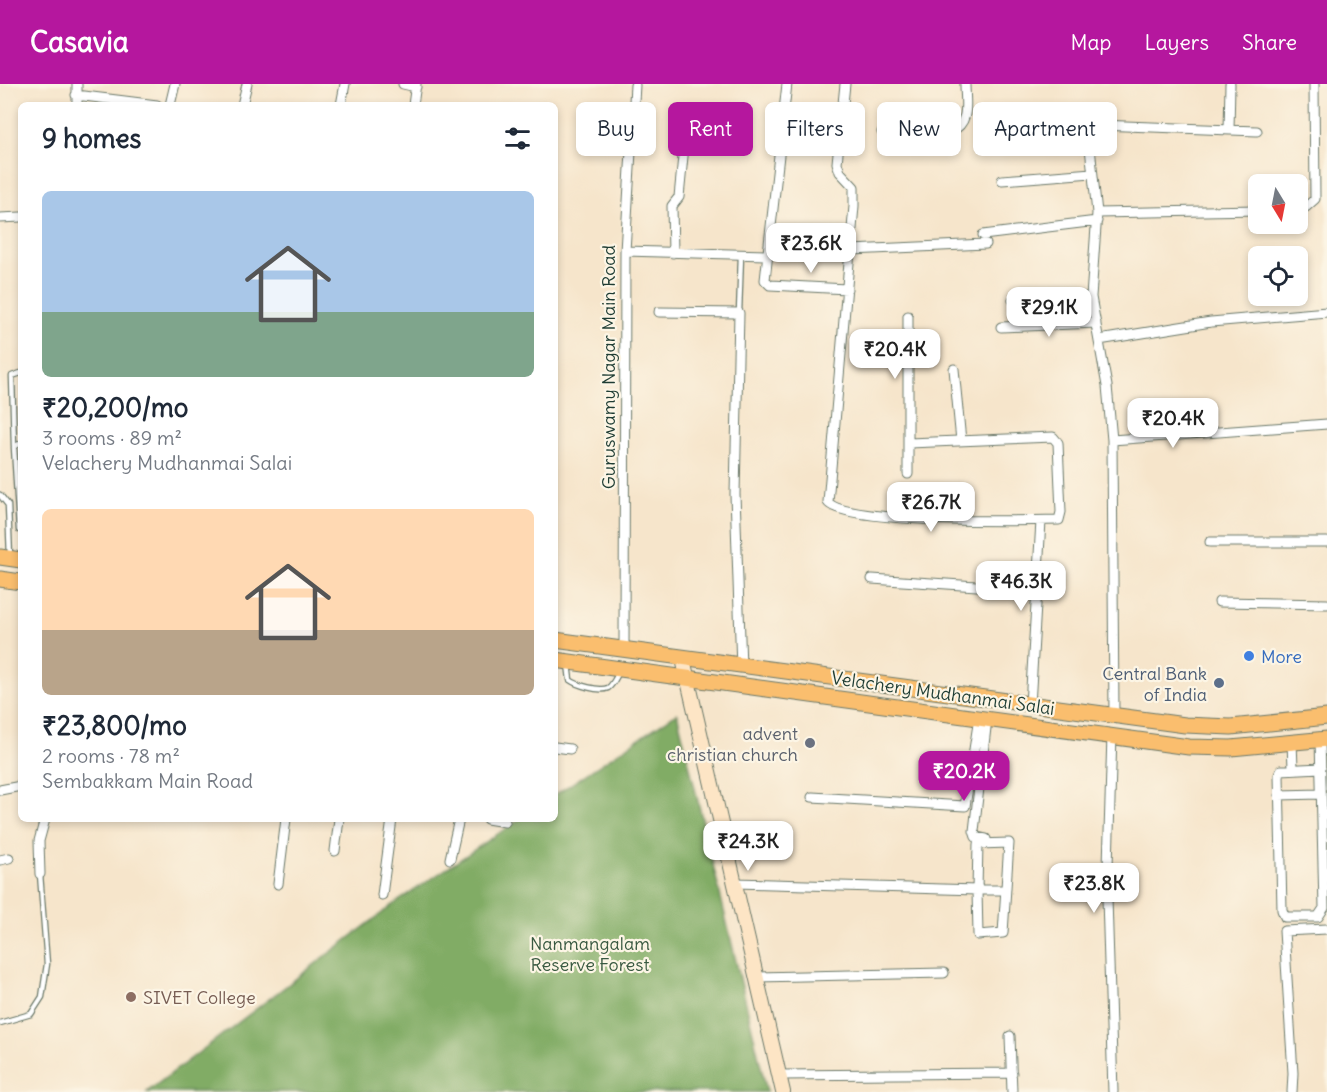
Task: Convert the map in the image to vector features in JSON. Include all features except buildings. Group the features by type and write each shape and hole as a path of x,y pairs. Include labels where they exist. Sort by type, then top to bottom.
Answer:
{"main road":[{"path":"0,579 18,582"},
{"name":"Velachery Mudhanmai Salai","path":"558,640 741,667 1185,725 1231,727 1327,717"},
{"name":"Velachery Mudhanmai Salai","path":"562,661 1189,747 1212,748 1323,739"},
{"path":"1112,735 1114,714"}],"street":[{"path":"76,102 77,84"},
{"path":"171,102 175,84"},
{"path":"243,102 247,84"},
{"path":"342,102 345,84"},
{"path":"403,84 416,85 413,102"},
{"path":"787,84 766,255 766,283 847,289"},
{"path":"845,84 837,162 840,172 854,187 851,250 828,494 831,506 841,511 953,521 1059,520 1061,512 1058,443 1053,437 909,443"},
{"path":"961,125 966,119 965,84"},
{"path":"1229,130 1230,84"},
{"path":"1308,205 1315,199 1314,84"},
{"name":"Guruswamy Nagar Main Road","path":"624,651 625,252 635,85"},
{"path":"76,94 135,102"},
{"path":"1114,714 1112,440 1107,386 1091,297 1097,217 1088,129 1094,125 1257,131"},
{"path":"673,253 672,206 679,197 683,156"},
{"path":"1002,180 1092,173"},
{"path":"851,250 984,239 1097,217 1248,210"},
{"path":"0,218 18,218"},
{"path":"625,252 766,255"},
{"path":"1013,300 1091,297"},
{"path":"660,312 739,313 735,494 741,667"},
{"path":"1099,340 1211,322 1327,312"},
{"path":"908,316 908,474"},
{"path":"1001,327 1096,323"},
{"path":"954,369 961,441"},
{"path":"1112,440 1327,424"},
{"path":"1030,705 1035,590 1041,520"},
{"path":"1210,542 1327,542"},
{"path":"872,579 1035,590"},
{"path":"1219,602 1327,604"},
{"path":"683,659 783,1092"},
{"path":"812,797 965,806 983,719"},
{"path":"983,719 975,834 980,838 1005,840"},
{"path":"1112,735 1107,898 1113,1092"},
{"path":"1321,768 1281,770 1279,795 1282,909 1285,917 1308,919 1318,917 1324,908 1321,794 1323,739"},
{"path":"1292,742 1293,768"},
{"path":"558,747 570,749"},
{"path":"0,790 18,787"},
{"path":"1279,795 1321,794"},
{"path":"40,874 39,841 44,822"},
{"path":"278,884 286,822"},
{"path":"335,851 339,822"},
{"path":"382,895 392,822"},
{"path":"450,859 458,822"},
{"path":"980,843 1011,845 1005,890 1003,933 978,935 977,890 980,843"},
{"path":"735,883 1005,890"},
{"path":"1292,1092 1293,1073 1284,930 1327,929"},
{"path":"757,976 944,973"},
{"path":"1010,1035 1012,1092"},
{"path":"780,1075 1012,1073"}],"lane":[{"path":"739,313 741,255"},
{"path":"18,374 12,376 18,494"},
{"path":"14,447 18,445"},
{"path":"0,495 6,498 8,505 10,559"},
{"path":"562,661 570,680 575,684 604,689 610,687 621,670"},
{"path":"0,1023 31,1014 42,997 47,964 40,874"}],"green space":[{"name":"Nanmangalam Reserve Forest","path":"677,713 767,1092 147,1092 394,904 516,822 558,822 558,793"}],"place":[{"name":"More","path":"1249,656"},
{"name":"Central Bank of India","path":"1219,683"},
{"name":"advent christian church","path":"810,743"},
{"name":"SIVET College","path":"131,997"}]}
